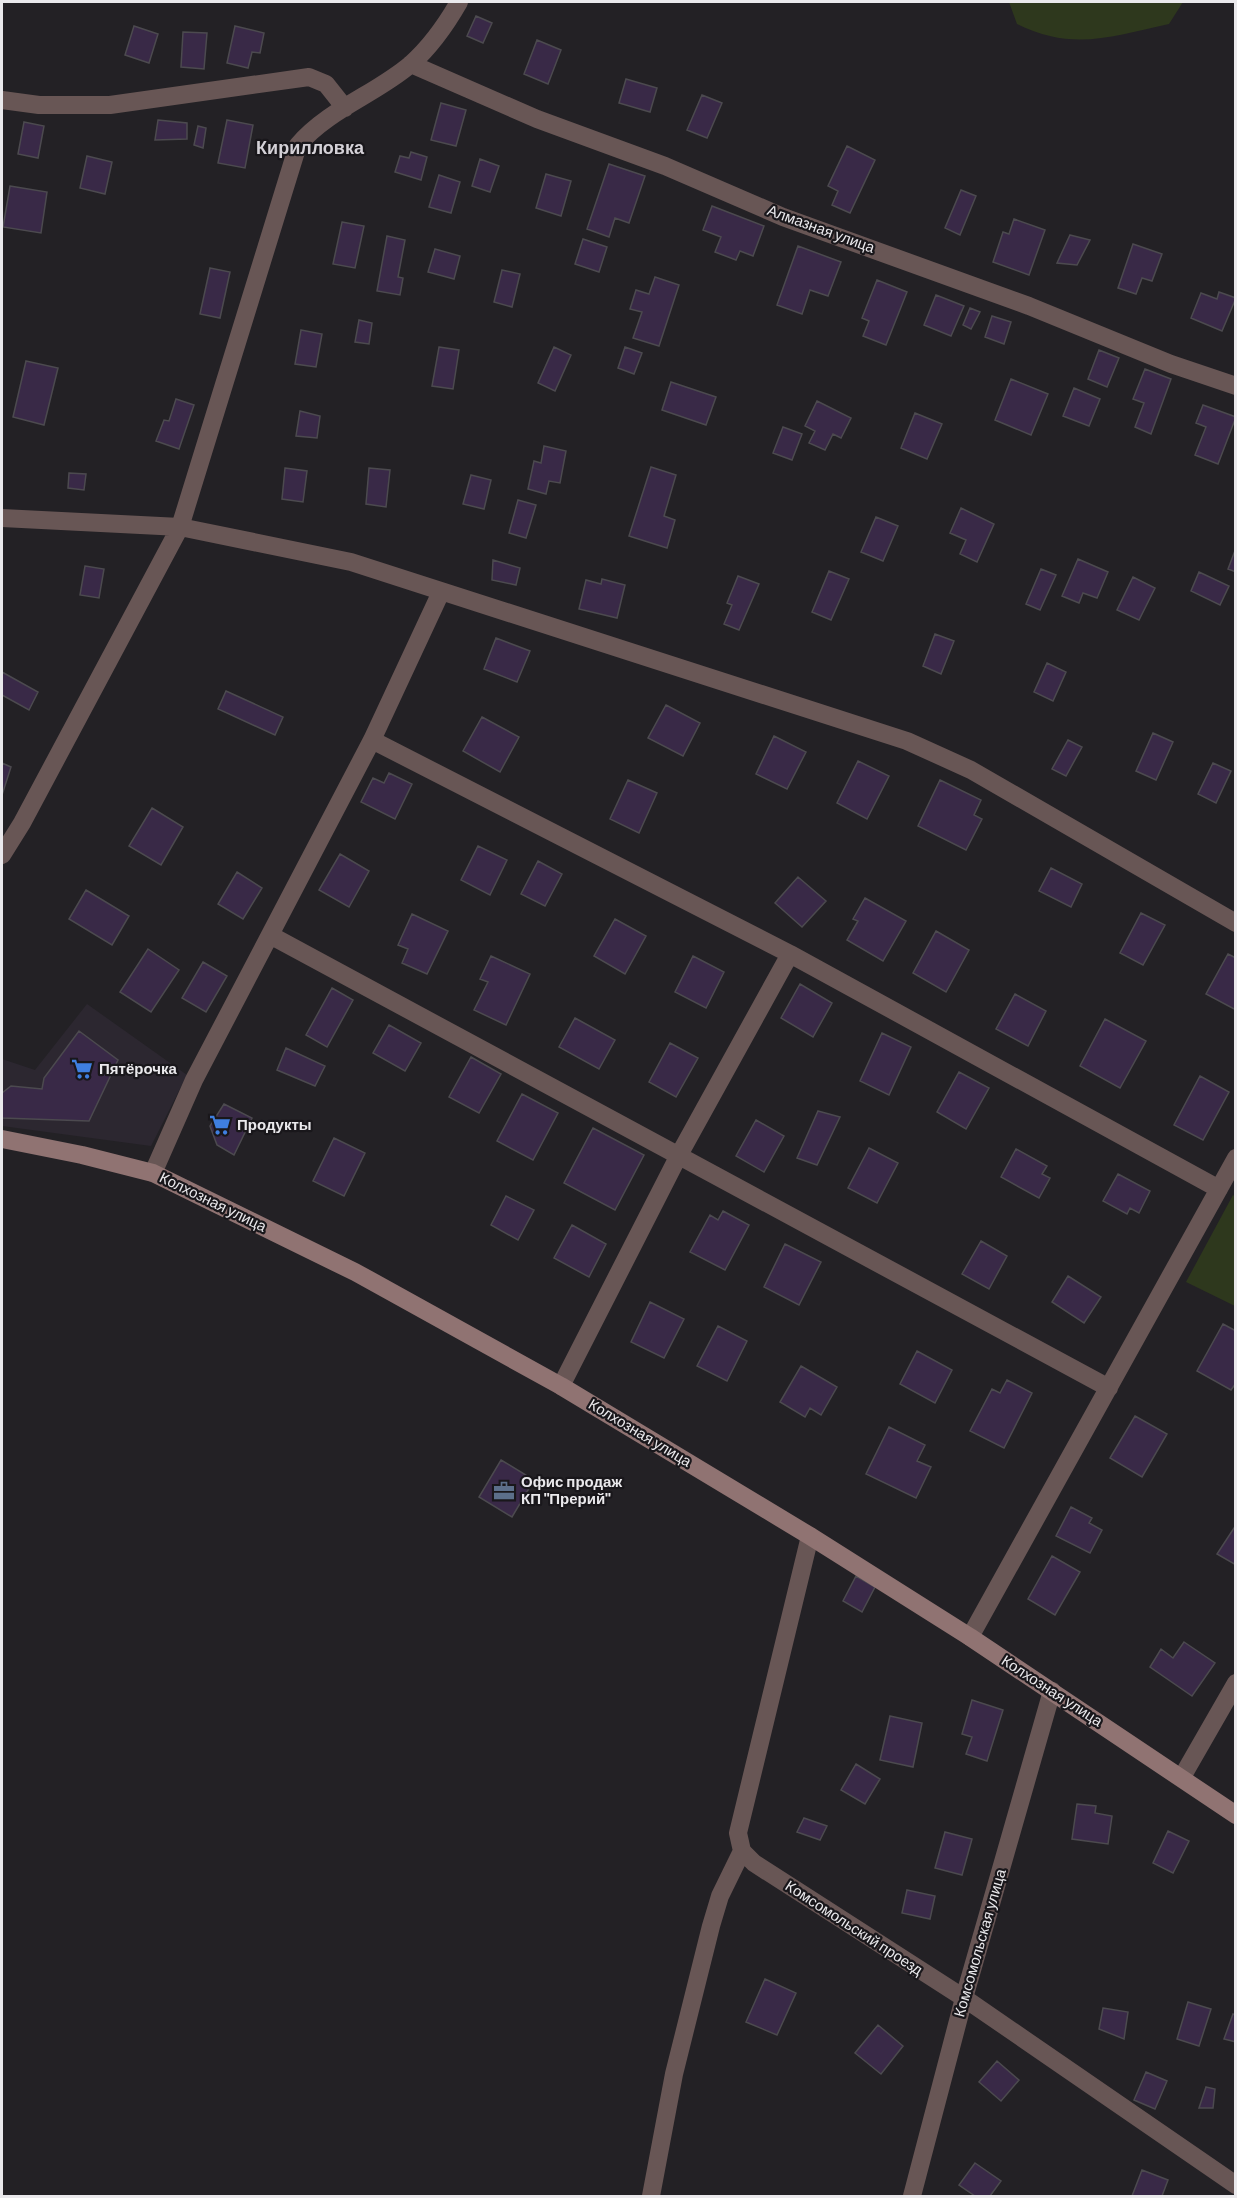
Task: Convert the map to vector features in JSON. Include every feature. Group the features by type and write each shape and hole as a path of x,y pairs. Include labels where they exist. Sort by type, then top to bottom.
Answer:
{"main road":[{"name":"Колхозная улица","path":"2,1139 82,1155 153,1173 355,1272 561,1386 810,1536 970,1637 1236,1815"}],"street":[{"path":"2,855 22,824 180,527 298,145 312,129 411,64 432,42 459,2"},
{"name":"Алмазная улица","path":"411,64 537,119 665,166 783,217 1029,306 1171,364 1236,386"},
{"path":"2,100 39,105 110,105 309,77 326,84 345,108"},
{"path":"2,518 180,527 351,562 907,741 970,770 1236,923"},
{"path":"153,1173 194,1080 372,740 441,592"},
{"path":"372,740 790,954 1219,1189"},
{"path":"270,935 1109,1388"},
{"path":"561,1386 679,1155 790,954"},
{"path":"970,1637 1236,1158"},
{"path":"651,2196 674,2074 711,1926 720,1896 741,1851 738,1833 810,1536"},
{"path":"1182,1777 1236,1683"},
{"name":"Комсомольская улица","path":"912,2196 963,1998 1052,1691"},
{"name":"Комсомольский проезд","path":"741,1851 754,1863 963,1998 1236,2185"}],"shaded area":[{"path":"87,1004 187,1075 151,1146 2,1126 2,1059 35,1070"}],"green space":[{"path":"1009,2 1183,2 1169,24 1111,37 1075,39 1057,38 1017,24"},
{"path":"1233,1195 1236,1197 1235,1306 1186,1282"}],"building":[{"path":"476,16 492,23 483,43 467,36"},
{"path":"134,26 158,34 149,63 125,55"},
{"path":"235,26 264,33 260,53 252,52 248,68 227,63"},
{"path":"183,32 207,33 204,69 181,67"},
{"path":"537,40 561,50 548,84 524,74"},
{"path":"626,79 657,88 650,112 619,103"},
{"path":"702,95 722,103 707,138 687,130"},
{"path":"441,103 466,110 456,146 431,140"},
{"path":"158,120 187,123 187,139 155,140"},
{"path":"227,120 253,125 245,168 218,163"},
{"path":"24,122 44,126 38,158 18,154"},
{"path":"198,126 206,128 203,148 194,145"},
{"path":"847,146 875,160 850,213 832,205 838,191 828,186"},
{"path":"411,152 427,157 421,180 395,172 400,156 409,158"},
{"path":"87,156 112,162 105,194 80,188"},
{"path":"480,159 499,166 490,192 472,186"},
{"path":"609,164 645,176 629,223 615,218 609,237 587,229"},
{"path":"546,174 571,181 561,216 536,208"},
{"path":"439,175 460,182 451,213 429,207"},
{"path":"10,186 47,192 41,233 3,227"},
{"path":"961,190 976,196 960,235 945,228"},
{"path":"712,206 764,226 753,256 740,251 736,260 715,252 721,237 703,230"},
{"path":"1014,219 1045,230 1029,275 993,262 1003,232 1009,234"},
{"path":"342,222 364,226 355,268 333,264"},
{"path":"1070,235 1090,240 1077,265 1057,263"},
{"path":"387,236 405,240 398,277 403,278 400,295 377,291"},
{"path":"583,239 607,247 599,272 575,264"},
{"path":"1133,244 1162,254 1152,281 1142,278 1136,294 1118,288"},
{"path":"798,246 841,262 828,296 810,290 802,314 777,305"},
{"path":"435,249 460,256 454,279 428,272"},
{"path":"210,268 230,272 220,318 200,314"},
{"path":"502,270 520,274 512,307 494,302"},
{"path":"655,277 679,285 659,346 633,338 642,312 630,309 636,290 649,294"},
{"path":"877,280 907,292 886,345 863,336 869,321 862,318"},
{"path":"1219,292 1236,298 1222,331 1191,318 1201,293 1217,299"},
{"path":"936,295 964,306 951,336 924,325"},
{"path":"970,308 980,312 971,329 963,325"},
{"path":"992,316 1011,322 1004,344 985,337"},
{"path":"359,320 372,323 369,344 355,342"},
{"path":"301,330 322,334 316,367 295,364"},
{"path":"439,347 459,350 453,389 432,386"},
{"path":"554,347 571,355 555,391 538,383"},
{"path":"625,347 642,353 634,374 618,368"},
{"path":"1099,350 1119,358 1107,387 1088,379"},
{"path":"26,361 58,368 44,425 13,417"},
{"path":"1145,369 1171,379 1151,434 1135,427 1144,403 1133,399"},
{"path":"1011,379 1048,394 1031,435 995,420"},
{"path":"671,382 716,397 706,425 662,410"},
{"path":"1074,388 1100,399 1089,426 1063,416"},
{"path":"176,399 194,405 179,449 156,441 164,420 169,421"},
{"path":"817,401 851,418 841,438 833,434 825,450 809,443 815,431 805,426"},
{"path":"1203,405 1236,417 1218,464 1195,455 1206,427 1196,423"},
{"path":"300,411 320,416 317,438 296,436"},
{"path":"915,413 942,424 927,459 901,448"},
{"path":"783,427 802,434 792,460 773,453"},
{"path":"544,446 566,451 560,483 549,481 546,494 528,489 534,461 541,463"},
{"path":"651,467 676,475 664,516 675,520 667,548 629,536"},
{"path":"285,468 307,471 303,502 282,499"},
{"path":"369,468 390,470 386,507 366,504"},
{"path":"69,473 86,474 84,490 68,488"},
{"path":"471,475 491,480 484,509 463,504"},
{"path":"518,500 536,505 526,538 509,533"},
{"path":"961,508 994,524 977,562 960,554 966,540 950,533"},
{"path":"876,517 898,526 883,561 861,552"},
{"path":"1236,548 1236,572 1228,569"},
{"path":"1078,559 1108,572 1097,598 1083,593 1079,603 1062,596"},
{"path":"493,560 520,568 516,585 492,580"},
{"path":"85,566 104,569 99,598 80,595"},
{"path":"1041,569 1056,575 1040,610 1026,604"},
{"path":"829,571 849,579 831,620 812,612"},
{"path":"1199,572 1229,586 1220,605 1191,591"},
{"path":"738,576 759,584 739,630 724,624 732,605 727,603"},
{"path":"1133,577 1155,588 1139,620 1117,610"},
{"path":"602,579 625,585 617,618 579,609 586,580 601,584"},
{"path":"935,634 954,641 941,674 923,666"},
{"path":"496,638 530,651 517,682 484,669"},
{"path":"1047,663 1066,672 1053,701 1034,692"},
{"path":"2,672 38,692 29,710 2,695"},
{"path":"226,691 283,717 275,735 218,709"},
{"path":"666,705 700,723 683,756 648,738"},
{"path":"482,717 519,737 500,772 463,751"},
{"path":"1153,733 1173,742 1156,780 1136,771"},
{"path":"774,736 806,752 787,789 756,774"},
{"path":"1068,740 1082,747 1066,776 1052,769"},
{"path":"858,761 889,776 867,819 837,803"},
{"path":"2,763 11,767 2,795"},
{"path":"1213,763 1231,771 1216,803 1198,794"},
{"path":"389,773 412,784 395,819 361,802 373,778 384,783"},
{"path":"628,780 657,793 639,833 610,819"},
{"path":"940,780 981,800 974,815 982,819 966,850 918,826"},
{"path":"152,808 183,827 161,865 129,846"},
{"path":"478,846 507,860 490,895 461,880"},
{"path":"340,854 369,871 349,907 319,890"},
{"path":"538,861 562,874 545,906 521,894"},
{"path":"1051,868 1082,884 1071,907 1039,891"},
{"path":"237,872 262,888 243,919 218,904"},
{"path":"798,877 826,901 802,927 775,903"},
{"path":"86,890 129,916 112,945 69,919"},
{"path":"865,898 906,921 883,961 847,940 858,921 853,919"},
{"path":"1141,913 1165,925 1143,965 1120,953"},
{"path":"412,914 448,931 427,974 402,963 408,949 398,945"},
{"path":"615,919 646,936 625,974 594,956"},
{"path":"936,931 969,950 946,992 913,973"},
{"path":"148,949 179,970 151,1012 120,992"},
{"path":"1228,954 1236,958 1236,1010 1206,994"},
{"path":"491,956 530,974 506,1025 474,1010 488,982 480,979"},
{"path":"693,956 724,972 706,1008 675,992"},
{"path":"203,962 227,976 206,1012 182,998"},
{"path":"800,984 832,1003 813,1037 781,1018"},
{"path":"332,988 353,1000 327,1047 306,1035"},
{"path":"1015,994 1046,1011 1028,1046 996,1029"},
{"path":"575,1018 615,1040 599,1069 559,1047"},
{"path":"1105,1019 1146,1041 1120,1088 1080,1066"},
{"path":"389,1025 421,1043 405,1071 373,1053"},
{"name":"Пятёрочка","path":"79,1031 118,1060 89,1121 2,1118 2,1093 11,1086 42,1089 44,1078"},
{"path":"882,1033 911,1047 889,1095 860,1081"},
{"path":"670,1043 698,1058 676,1097 649,1082"},
{"path":"286,1048 325,1066 315,1086 277,1070"},
{"path":"471,1057 501,1074 479,1113 449,1097"},
{"path":"959,1072 989,1088 966,1129 937,1112"},
{"path":"1200,1076 1229,1092 1203,1140 1174,1125"},
{"path":"522,1094 558,1113 533,1160 497,1141"},
{"path":"224,1104 252,1118 234,1155 217,1145 210,1126"},
{"path":"818,1111 840,1117 817,1165 797,1158"},
{"path":"756,1120 784,1136 764,1172 736,1156"},
{"path":"593,1128 644,1155 615,1210 564,1183"},
{"path":"334,1138 365,1153 344,1196 313,1181"},
{"path":"869,1148 898,1163 877,1203 848,1188"},
{"path":"1016,1149 1047,1166 1042,1174 1050,1178 1039,1198 1001,1177"},
{"path":"1118,1174 1150,1191 1139,1213 1130,1208 1127,1214 1103,1201"},
{"path":"506,1196 534,1210 518,1240 491,1225"},
{"path":"723,1211 749,1225 725,1270 690,1252 710,1215 718,1220"},
{"path":"572,1225 606,1244 589,1277 554,1258"},
{"path":"981,1241 1007,1256 989,1289 962,1274"},
{"path":"785,1244 821,1262 799,1305 764,1287"},
{"path":"1068,1276 1101,1297 1084,1323 1052,1302"},
{"path":"650,1302 684,1319 664,1358 631,1342"},
{"path":"1223,1324 1236,1331 1236,1383 1231,1390 1197,1371"},
{"path":"718,1326 747,1341 727,1381 697,1366"},
{"path":"917,1351 952,1370 935,1403 900,1384"},
{"path":"801,1366 837,1387 821,1415 810,1408 805,1417 780,1402"},
{"path":"1007,1380 1032,1393 1004,1448 970,1431 992,1389 1000,1393"},
{"path":"1135,1416 1167,1434 1142,1477 1110,1458"},
{"path":"889,1427 925,1445 917,1461 931,1467 916,1498 866,1474"},
{"path":"501,1460 534,1480 512,1517 479,1497"},
{"path":"1071,1507 1092,1518 1089,1523 1102,1530 1090,1553 1056,1536"},
{"path":"1236,1525 1236,1565 1217,1554"},
{"path":"1052,1556 1080,1572 1055,1615 1028,1599"},
{"path":"856,1576 875,1587 862,1612 843,1601"},
{"path":"1184,1642 1215,1663 1192,1696 1150,1667 1161,1649 1173,1658"},
{"path":"972,1700 1003,1710 987,1761 966,1754 972,1737 962,1734"},
{"path":"890,1716 922,1723 913,1767 880,1760"},
{"path":"856,1764 880,1779 865,1804 841,1790"},
{"path":"1077,1804 1096,1806 1095,1813 1112,1816 1108,1844 1072,1839"},
{"path":"804,1818 827,1826 820,1840 797,1832"},
{"path":"1168,1831 1189,1841 1173,1873 1153,1863"},
{"path":"945,1832 972,1839 962,1875 935,1868"},
{"path":"907,1890 935,1896 930,1919 902,1913"},
{"path":"765,1979 796,1993 777,2035 746,2022"},
{"path":"1188,2002 1211,2009 1199,2046 1177,2039"},
{"path":"1103,2008 1128,2012 1124,2039 1099,2029"},
{"path":"1233,2014 1236,2015 1236,2042 1224,2039"},
{"path":"878,2025 903,2046 881,2074 855,2053"},
{"path":"997,2061 1019,2080 1001,2101 979,2082"},
{"path":"1146,2072 1167,2081 1155,2109 1134,2100"},
{"path":"1206,2087 1215,2089 1213,2108 1199,2108"},
{"path":"975,2163 1001,2181 990,2196 975,2196 959,2185"},
{"path":"1142,2170 1168,2180 1162,2196 1132,2196"}],"place":[{"name":"Пятёрочка","path":"82,1069"},
{"name":"Продукты","path":"220,1125"},
{"name":"Офис продаж КП \"Прерий\"","path":"504,1491"}],"district":[{"name":"Кирилловка","path":"310,148"}]}
